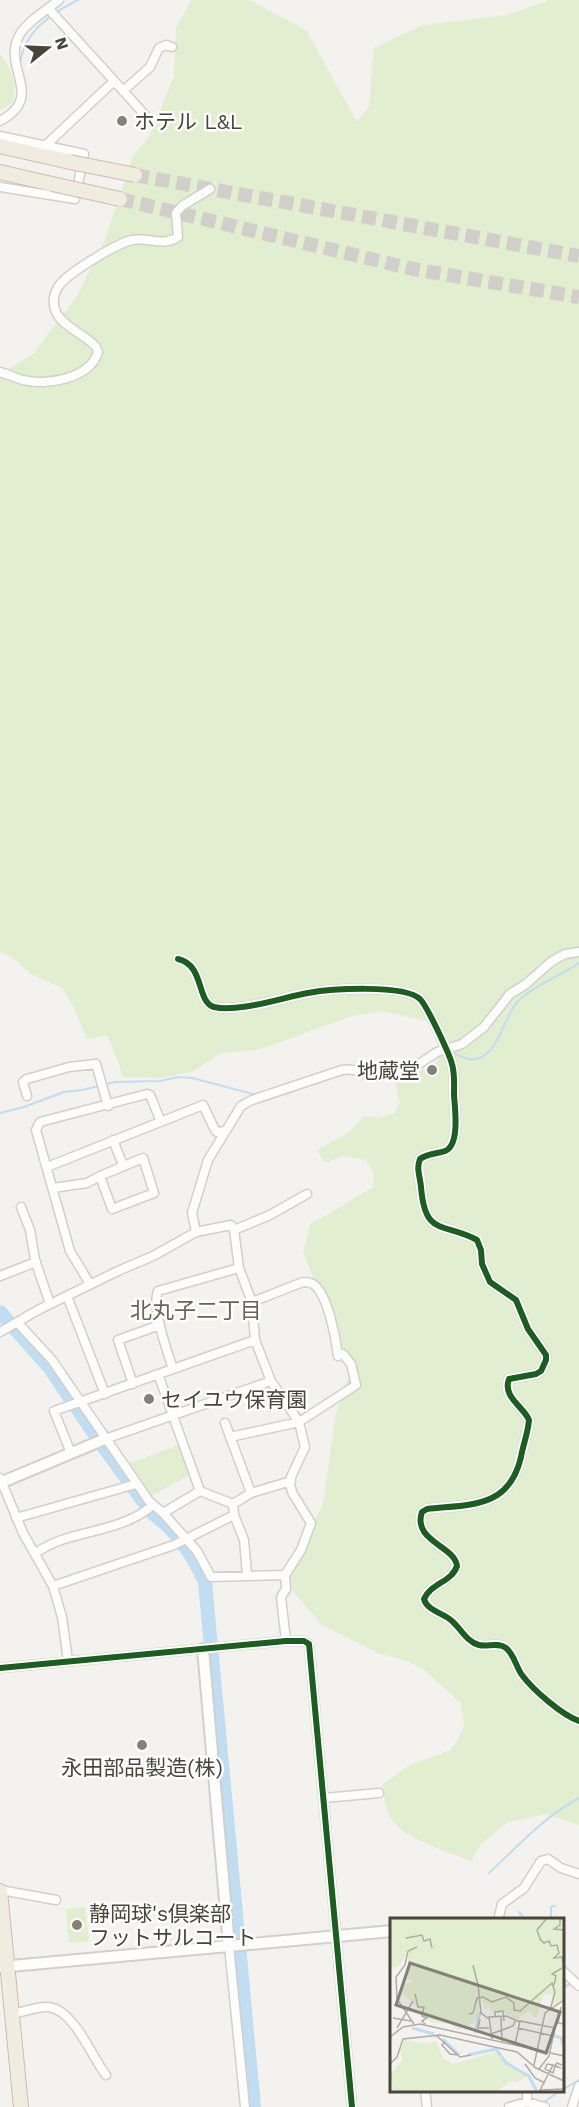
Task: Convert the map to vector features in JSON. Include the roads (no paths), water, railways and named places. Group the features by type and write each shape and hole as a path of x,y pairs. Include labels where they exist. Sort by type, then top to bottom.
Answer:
{"highway":[{"path":"0,148 135,175"},
{"path":"0,174 120,199"},
{"path":"0,1891 3,1967 12,2014 21,2107"}],"street":[{"path":"0,121 18,106 21,100 22,89 14,59 15,44 19,34 52,12 58,0"},
{"path":"52,12 147,116"},
{"path":"123,91 150,67 159,48 166,45 172,47"},
{"path":"46,146 114,81"},
{"path":"0,136 84,154 75,199 0,187"},
{"path":"0,372 23,380 43,382 68,377 92,365 98,352 96,347 60,318 54,304 57,288 77,271 132,240 161,243 178,237 176,213 182,206 210,189"},
{"path":"196,1232 192,1213 208,1160 241,1106 252,1100 342,1070 356,1069 374,1077 388,1075 421,1064 437,1052 462,1044 471,1038 484,1027 510,994 526,984 552,961 565,954 579,952"},
{"path":"178,959 186,961 194,969 208,1003 216,1007 252,1005 329,990 388,990 413,995 420,999 426,1007 454,1071 454,1139 448,1150 420,1159 417,1171 422,1204 425,1212 439,1226 477,1240 481,1250 482,1264 490,1282 516,1300 528,1329 544,1349 546,1360 541,1371 536,1374 513,1377 507,1384 511,1396 518,1408 527,1415 528,1420 519,1467 508,1485 489,1501 427,1509 422,1512 420,1521 427,1534 454,1557 457,1566 452,1575 431,1589 424,1599 430,1608 454,1622 465,1636 477,1645 501,1645 506,1648 523,1677 560,1711 579,1721"},
{"path":"27,1096 24,1082 27,1079 69,1067 96,1064 108,1106"},
{"path":"90,1284 70,1251 36,1131 40,1122 147,1094 150,1095 161,1122"},
{"path":"47,1167 203,1105 215,1130 225,1131"},
{"path":"113,1140 123,1166"},
{"path":"53,1188 87,1184 100,1176 143,1158 154,1193 112,1209 100,1176"},
{"path":"234,1230 270,1215 307,1194"},
{"path":"21,1207 50,1304"},
{"path":"0,1332 50,1304 153,1256 196,1232 231,1225 234,1230 239,1268 252,1302 255,1340 271,1381 299,1422 304,1447 291,1481 293,1494 311,1523 301,1550 285,1575 286,1589 281,1596 286,1641"},
{"path":"0,1276 36,1262"},
{"path":"173,1369 160,1325 156,1294 161,1288 239,1268"},
{"path":"230,1437 299,1422 356,1385 351,1364 343,1354 338,1356 328,1311 321,1294 312,1284 303,1282 252,1302"},
{"path":"66,1296 105,1394"},
{"path":"14,1325 52,1360 77,1404 136,1484 153,1505 163,1513 182,1541 196,1551 211,1577 285,1575"},
{"path":"133,1384 118,1340 160,1325"},
{"path":"71,1453 54,1412 255,1340"},
{"path":"159,1374 200,1491 233,1504"},
{"path":"68,1661 62,1617 53,1586 16,1518 1,1481 105,1439 271,1381"},
{"path":"225,1423 250,1493"},
{"path":"233,1504 250,1493 291,1481"},
{"path":"16,1518 136,1484"},
{"path":"163,1513 200,1491"},
{"path":"233,1504 234,1515 244,1540 247,1575"},
{"path":"36,1553 66,1538 132,1519 153,1505"},
{"path":"53,1586 182,1541 234,1515"},
{"path":"0,1668 286,1641 304,1641 310,1647 352,2107"},
{"path":"209,1649 235,1945 245,2107"},
{"path":"324,1798 378,1793"},
{"path":"498,1918 502,1904 524,1888 541,1861 548,1859 561,1868 579,1874"},
{"path":"0,1891 56,1900"},
{"path":"3,1967 390,1931"},
{"path":"564,1971 577,1981"},
{"path":"12,2014 50,2007 58,2011 79,2030 106,2075"},
{"path":"572,2107 579,2086"},
{"path":"425,2092 427,2107"},
{"path":"527,2092 527,2102"},
{"path":"509,2107 527,2102 545,2107"}],"waterway":[{"path":"20,63 27,42 40,25 58,11 78,0"},
{"path":"452,1053 469,1059 479,1058 487,1053 494,1045 520,999 579,963"},
{"path":"417,1069 440,1055"},
{"path":"0,1113 64,1092 115,1082 160,1081 178,1077 192,1078 257,1095"},
{"path":"0,1312 49,1367 96,1436"},
{"path":"103,1446 152,1513 169,1527 183,1544 205,1582 254,2107"},
{"path":"489,1873 543,1823 579,1798"},
{"path":"551,1918 551,1907 555,1906"},
{"path":"519,1912 524,1918"},
{"path":"564,1987 570,1984"},
{"path":"564,2089 579,2080"},
{"path":"543,2103 558,2092"}],"tunnel":[{"path":"135,175 579,256"},
{"path":"120,199 413,269 579,297"}],"place":[{"name":"ホテル L&L","path":"122,121"},
{"name":"地蔵堂","path":"432,1070"},
{"name":"セイユウ保育園","path":"149,1399"},
{"name":"永田部品製造(株)","path":"142,1745"},
{"name":"静岡球's倶楽部 フットサルコート","path":"77,1925"}],"district":[{"name":"北丸子二丁目","path":"196,1310"}]}
